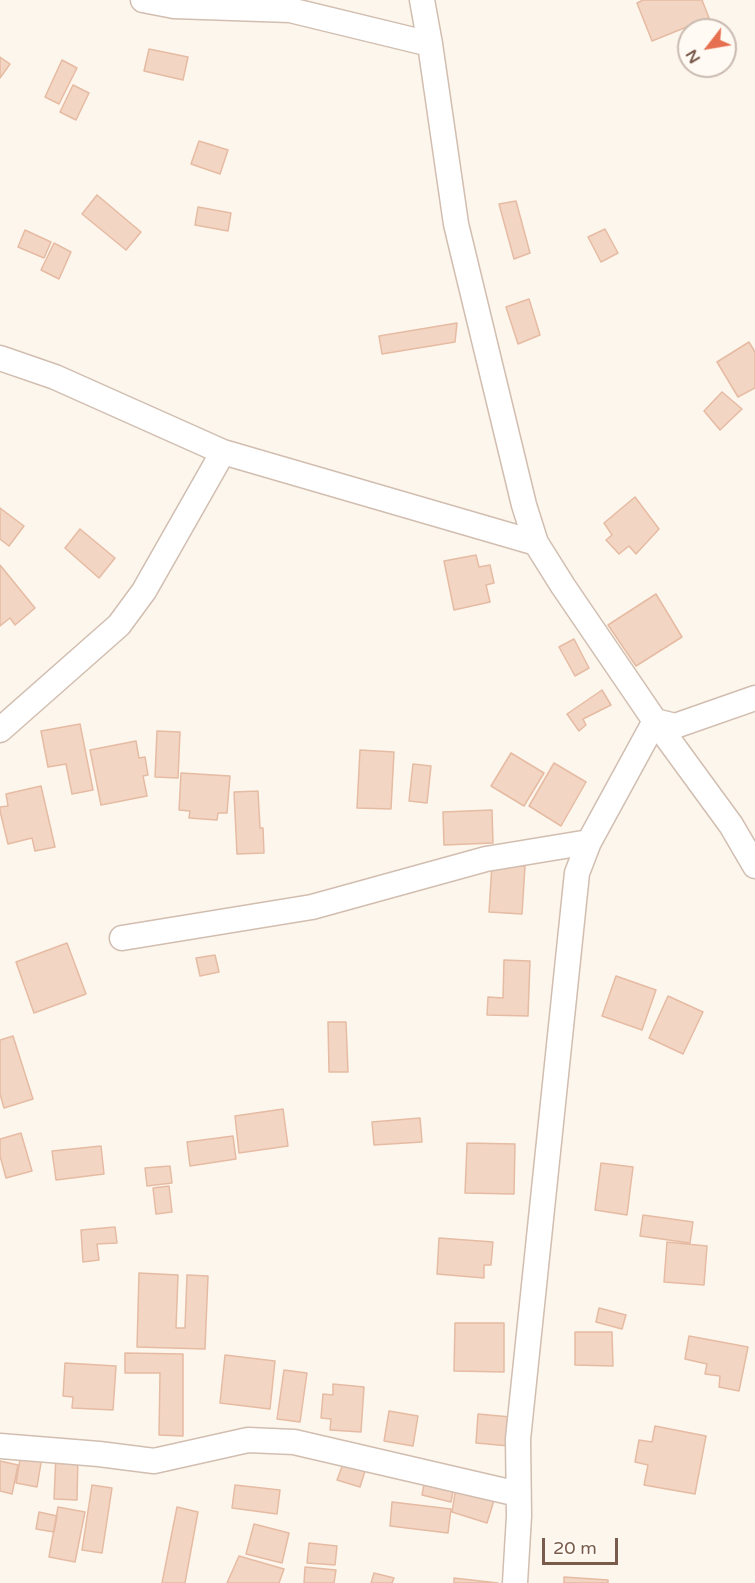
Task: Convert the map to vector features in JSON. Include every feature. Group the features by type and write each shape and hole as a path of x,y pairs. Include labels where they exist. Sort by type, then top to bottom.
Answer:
{"street":[{"path":"143,0 174,6 290,10 430,44"},
{"path":"422,0 456,224 524,505 536,543 655,721 731,825 755,866"},
{"path":"0,358 55,377 223,452 536,543"},
{"path":"0,730 119,625 144,591 223,452"},
{"path":"655,721 675,726 755,698"},
{"path":"515,1583 518,1439 577,873 589,842 655,721"},
{"path":"122,938 312,907 486,859 589,842"},
{"path":"0,1446 154,1461 248,1440 294,1442 518,1494"}],"building":[{"path":"643,0 702,0 709,18 677,18 677,31 652,41 637,3"},
{"path":"149,49 188,57 183,80 144,71"},
{"path":"0,57 10,64 0,78"},
{"path":"62,60 77,68 59,104 45,97"},
{"path":"73,85 89,93 76,120 60,112"},
{"path":"199,141 228,150 220,174 191,164"},
{"path":"97,195 141,232 126,250 82,214"},
{"path":"516,201 530,253 514,259 499,204"},
{"path":"198,207 231,213 228,231 195,225"},
{"path":"605,229 618,253 601,262 588,237"},
{"path":"25,230 51,242 44,258 18,247"},
{"path":"54,243 71,252 59,279 41,270"},
{"path":"529,299 540,335 518,344 506,307"},
{"path":"457,323 455,342 382,354 379,336"},
{"path":"749,342 755,352 755,388 738,397 717,362"},
{"path":"722,392 742,409 720,430 704,411"},
{"path":"635,497 659,529 636,554 629,546 619,554 606,540 612,535 604,523"},
{"path":"0,508 24,526 9,546 0,539"},
{"path":"80,529 115,558 99,578 65,548"},
{"path":"476,555 479,567 490,565 494,583 486,585 490,602 454,610 444,561"},
{"path":"0,565 35,608 15,625 10,618 0,626"},
{"path":"656,594 682,637 636,666 608,625"},
{"path":"574,639 589,668 575,676 559,647"},
{"path":"602,690 611,705 583,719 586,725 579,731 567,714"},
{"path":"80,724 93,790 72,794 66,764 48,767 41,731"},
{"path":"157,731 180,732 178,778 155,777"},
{"path":"136,741 139,758 145,757 148,775 143,776 147,796 101,805 90,750"},
{"path":"360,750 394,752 391,809 357,808"},
{"path":"511,753 544,773 524,806 491,786"},
{"path":"554,763 586,782 561,826 529,806"},
{"path":"413,764 431,766 427,803 409,801"},
{"path":"181,773 230,776 227,813 218,813 217,820 189,818 190,811 179,810"},
{"path":"41,786 55,847 35,851 32,838 8,844 0,811 0,807 8,806 6,794"},
{"path":"258,791 264,853 237,854 234,792"},
{"path":"492,810 493,843 444,845 443,812"},
{"path":"492,864 525,866 522,914 489,912"},
{"path":"67,943 86,994 34,1013 16,962"},
{"path":"215,955 219,972 200,976 196,958"},
{"path":"504,960 530,961 528,1016 487,1015 488,997 503,998"},
{"path":"616,976 656,990 642,1030 602,1016"},
{"path":"668,996 703,1012 683,1054 649,1038"},
{"path":"328,1022 346,1022 348,1072 329,1072"},
{"path":"13,1036 33,1099 4,1108 0,1094 0,1040"},
{"path":"283,1109 288,1146 239,1153 235,1116"},
{"path":"420,1118 422,1142 374,1145 372,1122"},
{"path":"21,1133 32,1171 6,1178 0,1156 0,1139"},
{"path":"233,1136 236,1159 190,1166 187,1142"},
{"path":"467,1143 515,1144 514,1194 465,1193"},
{"path":"101,1146 104,1174 56,1180 52,1151"},
{"path":"601,1163 633,1167 627,1215 595,1210"},
{"path":"170,1166 172,1183 147,1186 145,1168"},
{"path":"169,1186 172,1212 156,1214 153,1188"},
{"path":"643,1215 693,1222 690,1243 640,1236"},
{"path":"115,1227 117,1243 97,1244 99,1260 83,1262 81,1230"},
{"path":"439,1238 493,1242 491,1265 484,1265 484,1278 437,1274"},
{"path":"667,1242 707,1246 704,1285 664,1282"},
{"path":"139,1273 178,1275 176,1328 185,1328 187,1275 208,1276 205,1349 137,1347"},
{"path":"599,1308 626,1315 622,1329 596,1322"},
{"path":"455,1323 504,1323 504,1372 454,1371"},
{"path":"575,1332 612,1332 613,1366 575,1365"},
{"path":"689,1336 748,1347 739,1391 719,1387 720,1376 705,1374 707,1364 685,1359"},
{"path":"125,1353 183,1354 183,1436 159,1435 160,1373 125,1373"},
{"path":"225,1355 275,1361 270,1409 220,1403"},
{"path":"65,1363 116,1366 113,1410 72,1408 73,1397 63,1396"},
{"path":"284,1370 307,1373 300,1422 277,1419"},
{"path":"333,1384 364,1387 361,1432 330,1430 331,1419 321,1418 323,1394 333,1395"},
{"path":"389,1411 418,1416 413,1446 384,1441"},
{"path":"478,1414 511,1417 509,1446 476,1443"},
{"path":"655,1426 706,1436 695,1494 644,1485 648,1465 635,1462 639,1440 652,1442"},
{"path":"21,1454 42,1457 37,1487 16,1483"},
{"path":"56,1454 78,1456 77,1500 54,1499"},
{"path":"0,1461 18,1465 12,1494 0,1491"},
{"path":"343,1464 365,1471 360,1487 337,1480"},
{"path":"425,1479 454,1486 451,1502 422,1495"},
{"path":"92,1485 112,1488 102,1553 82,1550"},
{"path":"235,1485 280,1490 277,1514 232,1508"},
{"path":"456,1487 495,1497 487,1523 452,1512"},
{"path":"392,1502 451,1509 448,1533 390,1526"},
{"path":"58,1507 85,1512 75,1562 49,1557"},
{"path":"177,1507 198,1512 185,1583 162,1583"},
{"path":"39,1512 57,1516 54,1532 36,1529"},
{"path":"254,1524 289,1533 282,1563 246,1554"},
{"path":"309,1543 337,1546 335,1565 307,1563"},
{"path":"239,1556 284,1569 279,1583 227,1583"},
{"path":"305,1567 336,1570 334,1583 304,1583"},
{"path":"374,1573 394,1578 392,1583 371,1583"},
{"path":"564,1577 608,1580 608,1583 564,1583"},
{"path":"454,1578 498,1583 454,1583"}]}
